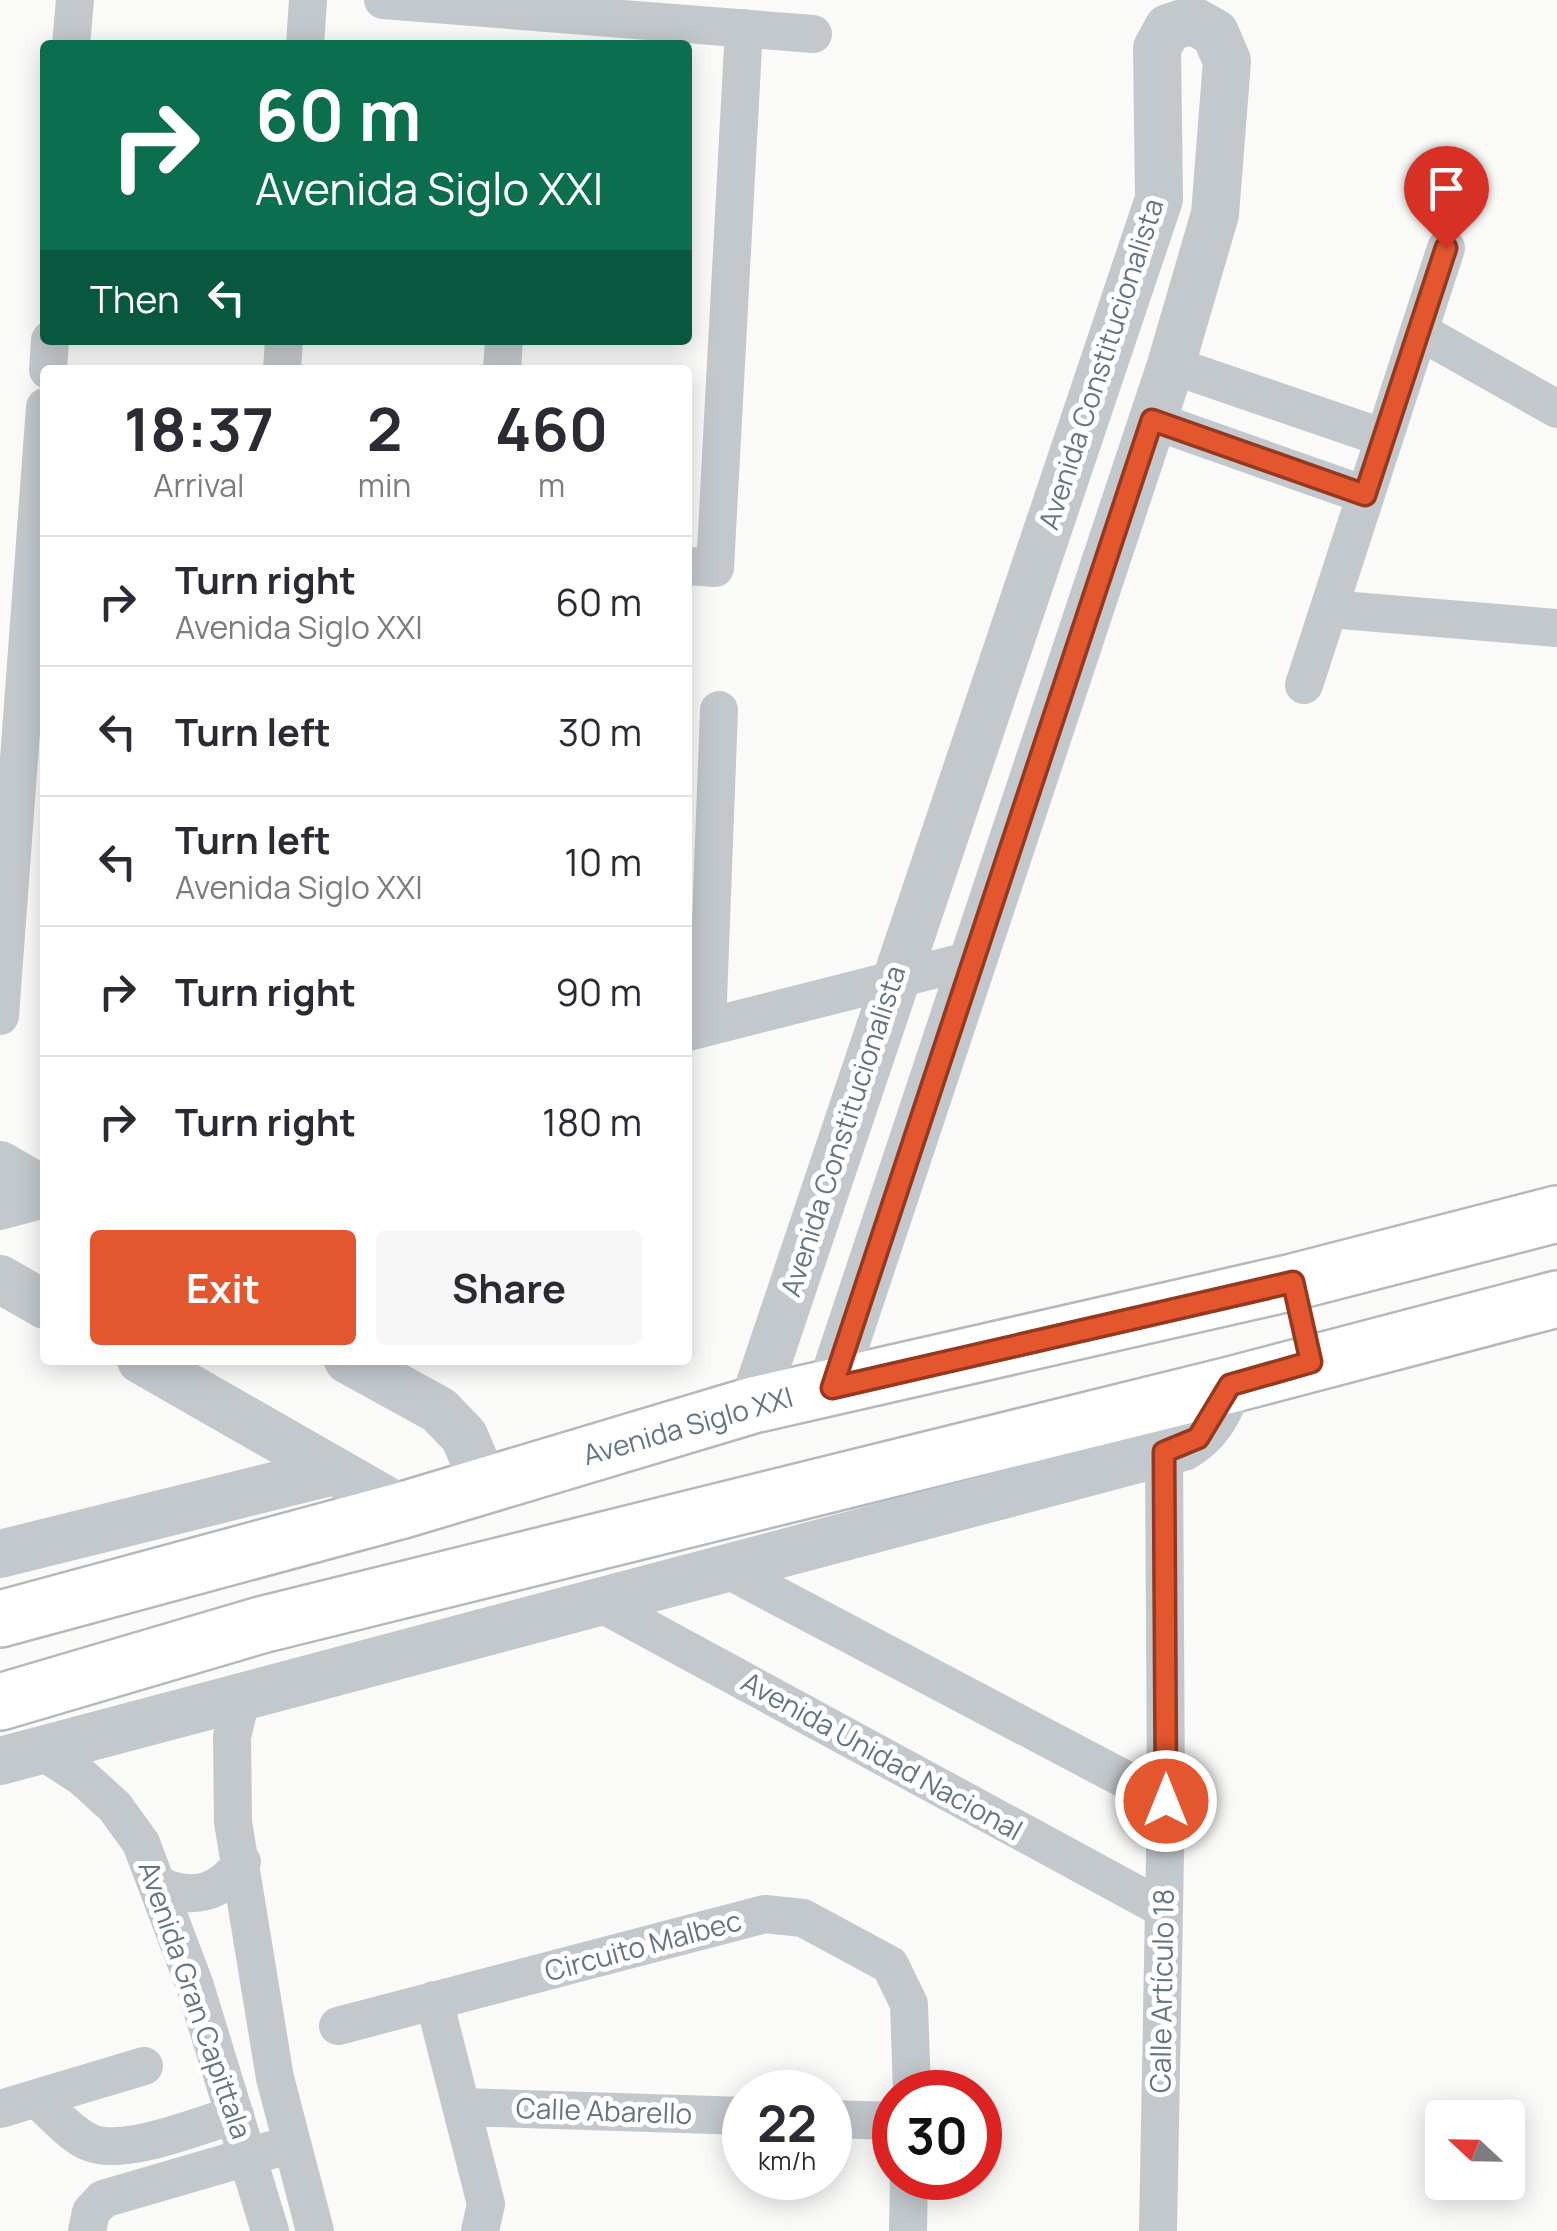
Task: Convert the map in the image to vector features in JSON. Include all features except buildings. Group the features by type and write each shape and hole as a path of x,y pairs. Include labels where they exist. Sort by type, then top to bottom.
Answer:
{"highway":[{"name":"Avenida Siglo XXI","path":"0,1619 403,1510 753,1405 1293,1282 1557,1214"},
{"path":"1293,1282 1311,1362"},
{"path":"0,1702 261,1624 1230,1385 1557,1299"},
{"path":"261,1624 283,1602 310,1587 469,1546 482,1532 490,1509 485,1485"}],"street":[{"path":"72,40 75,0"},
{"path":"304,40 308,0"},
{"path":"383,0 528,28 744,28 813,34"},
{"name":"Avenida Constitucionalista","path":"753,1405 893,978 1159,198 1158,48 1168,28 1192,20 1215,33 1226,61 1215,214 1171,365 832,1388"},
{"path":"692,566 715,568 744,28"},
{"path":"1304,684 1446,248"},
{"path":"1419,331 1557,409"},
{"path":"1171,365 1384,438"},
{"path":"1152,420 1365,495"},
{"path":"0,1016 10,755 40,527"},
{"path":"1328,609 1557,628"},
{"path":"720,710 697,1029 972,960"},
{"path":"0,1166 40,1188"},
{"path":"0,1211 40,1201"},
{"path":"0,1278 40,1301"},
{"path":"150,1365 403,1510"},
{"path":"357,1365 439,1410 464,1436 485,1485"},
{"path":"21,1756 1164,1452 1198,1438 1230,1385"},
{"name":"Calle Artículo 18","path":"1158,2231 1166,1801 1164,1452"},
{"path":"0,1554 334,1472"},
{"path":"728,1570 1166,1801"},
{"name":"Avenida Unidad Nacional","path":"602,1604 1162,1908"},
{"name":"Avenida Gran Capittala","path":"241,1699 232,1737 230,1779 253,1962 291,2144 315,2231"},
{"name":"Avenida Gran Capittala","path":"21,1756 82,1776 115,1807 141,1843 195,1986 270,2231"},
{"path":"158,1885 173,1892 205,1893 233,1876 242,1862"},
{"name":"Circuito Malbec","path":"338,2026 765,1914 803,1918 890,1965 909,2004 911,2070"},
{"path":"195,1986 204,1971 219,1961 253,1962"},
{"path":"434,2000 486,2204 480,2231"},
{"path":"0,2108 144,2066"},
{"path":"37,2099 89,2142 108,2146 131,2144 236,2115"},
{"name":"Calle Abarello","path":"462,2107 722,2115"},
{"path":"87,2231 91,2212 103,2199 291,2144"},
{"path":"908,2231 909,2200"}],"route":[{"path":"1166,1801 1164,1452 1198,1438 1214,1419 1230,1385 1311,1362 1293,1282 832,1388 1152,420 1365,495 1446,248"}]}
